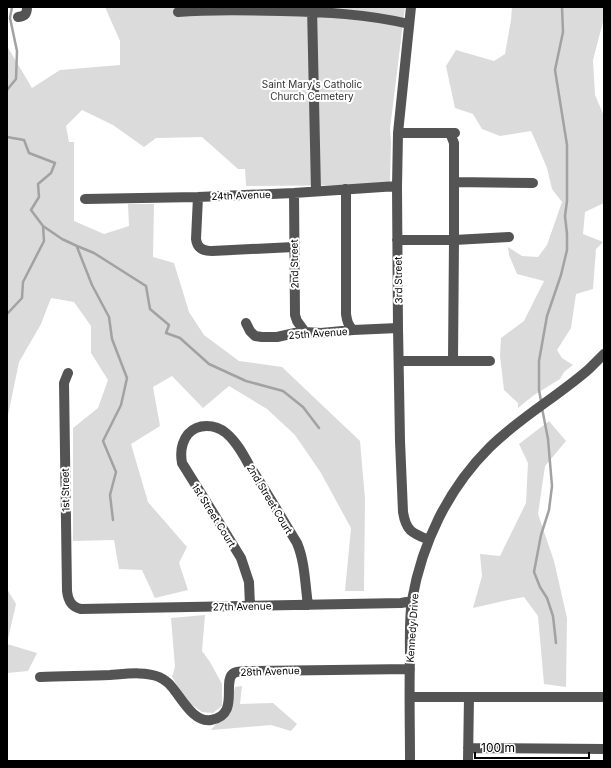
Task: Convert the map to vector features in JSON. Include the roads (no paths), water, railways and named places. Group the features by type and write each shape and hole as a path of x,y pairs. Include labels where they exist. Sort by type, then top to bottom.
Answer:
{"street":[{"path":"18,17 27,13 27,7"},
{"name":"3rd Street","path":"411,7 398,132 397,240 400,441 404,520 412,532 429,540"},
{"path":"178,12 252,8 312,9 376,17 409,24"},
{"path":"312,9 316,191"},
{"path":"398,132 453,133 453,360"},
{"path":"454,182 533,183"},
{"name":"24th Avenue","path":"85,200 294,193 397,186"},
{"path":"345,189 346,314 347,322 353,330"},
{"name":"2nd Street","path":"294,193 295,315 297,321 305,332"},
{"path":"198,197 196,243 199,248 207,251 294,247"},
{"path":"397,240 454,240 508,237"},
{"name":"25th Avenue","path":"246,323 250,331 258,337 277,337 305,332 321,333 398,328"},
{"name":"Kennedy Drive","path":"410,761 410,633 412,601 416,581 429,540 442,512 456,489 489,449 514,426 589,369 604,354"},
{"path":"399,361 490,361"},
{"name":"1st Street","path":"68,373 64,383 67,591 68,598 73,606"},
{"name":"2nd Street Court","path":"194,429 207,426 219,428 226,433 242,453 266,490 297,543 302,558 308,605"},
{"name":"1st Street Court","path":"194,429 185,438 180,451 182,463 241,558 249,582 250,606"},
{"name":"27th Avenue","path":"73,606 81,609 401,603 412,601"},
{"name":"28th Avenue","path":"40,677 135,674 154,675 170,684 194,715 204,720 210,720 223,715 226,710 229,700 230,677 235,672 410,669"},
{"path":"410,697 604,697"},
{"path":"468,761 469,697"},
{"path":"468,748 604,749"}],"waterway":[{"path":"7,90 16,79 17,51 10,18 12,7"},
{"path":"541,401 539,390 539,361 547,316 561,275 567,250 565,216 567,201 567,145 555,70 563,32 562,7"},
{"path":"7,137 24,140 29,153 55,163 51,173 38,184 39,197 31,210 43,226 44,241 23,282 22,298 7,314"},
{"path":"43,226 62,239 94,253 146,286 150,309 169,325 166,333 180,338 209,364 246,381 283,391 303,407 319,428"},
{"path":"77,247 92,285 109,317 112,339 127,378 121,405 103,441 116,472 110,495 113,520"},
{"path":"542,408 548,439 552,486 549,510 541,535 534,572 540,587 547,598 553,616 556,643"}],"park label":[{"name":"Saint Mary's Catholic Church Cemetery","path":"312,90"}]}
